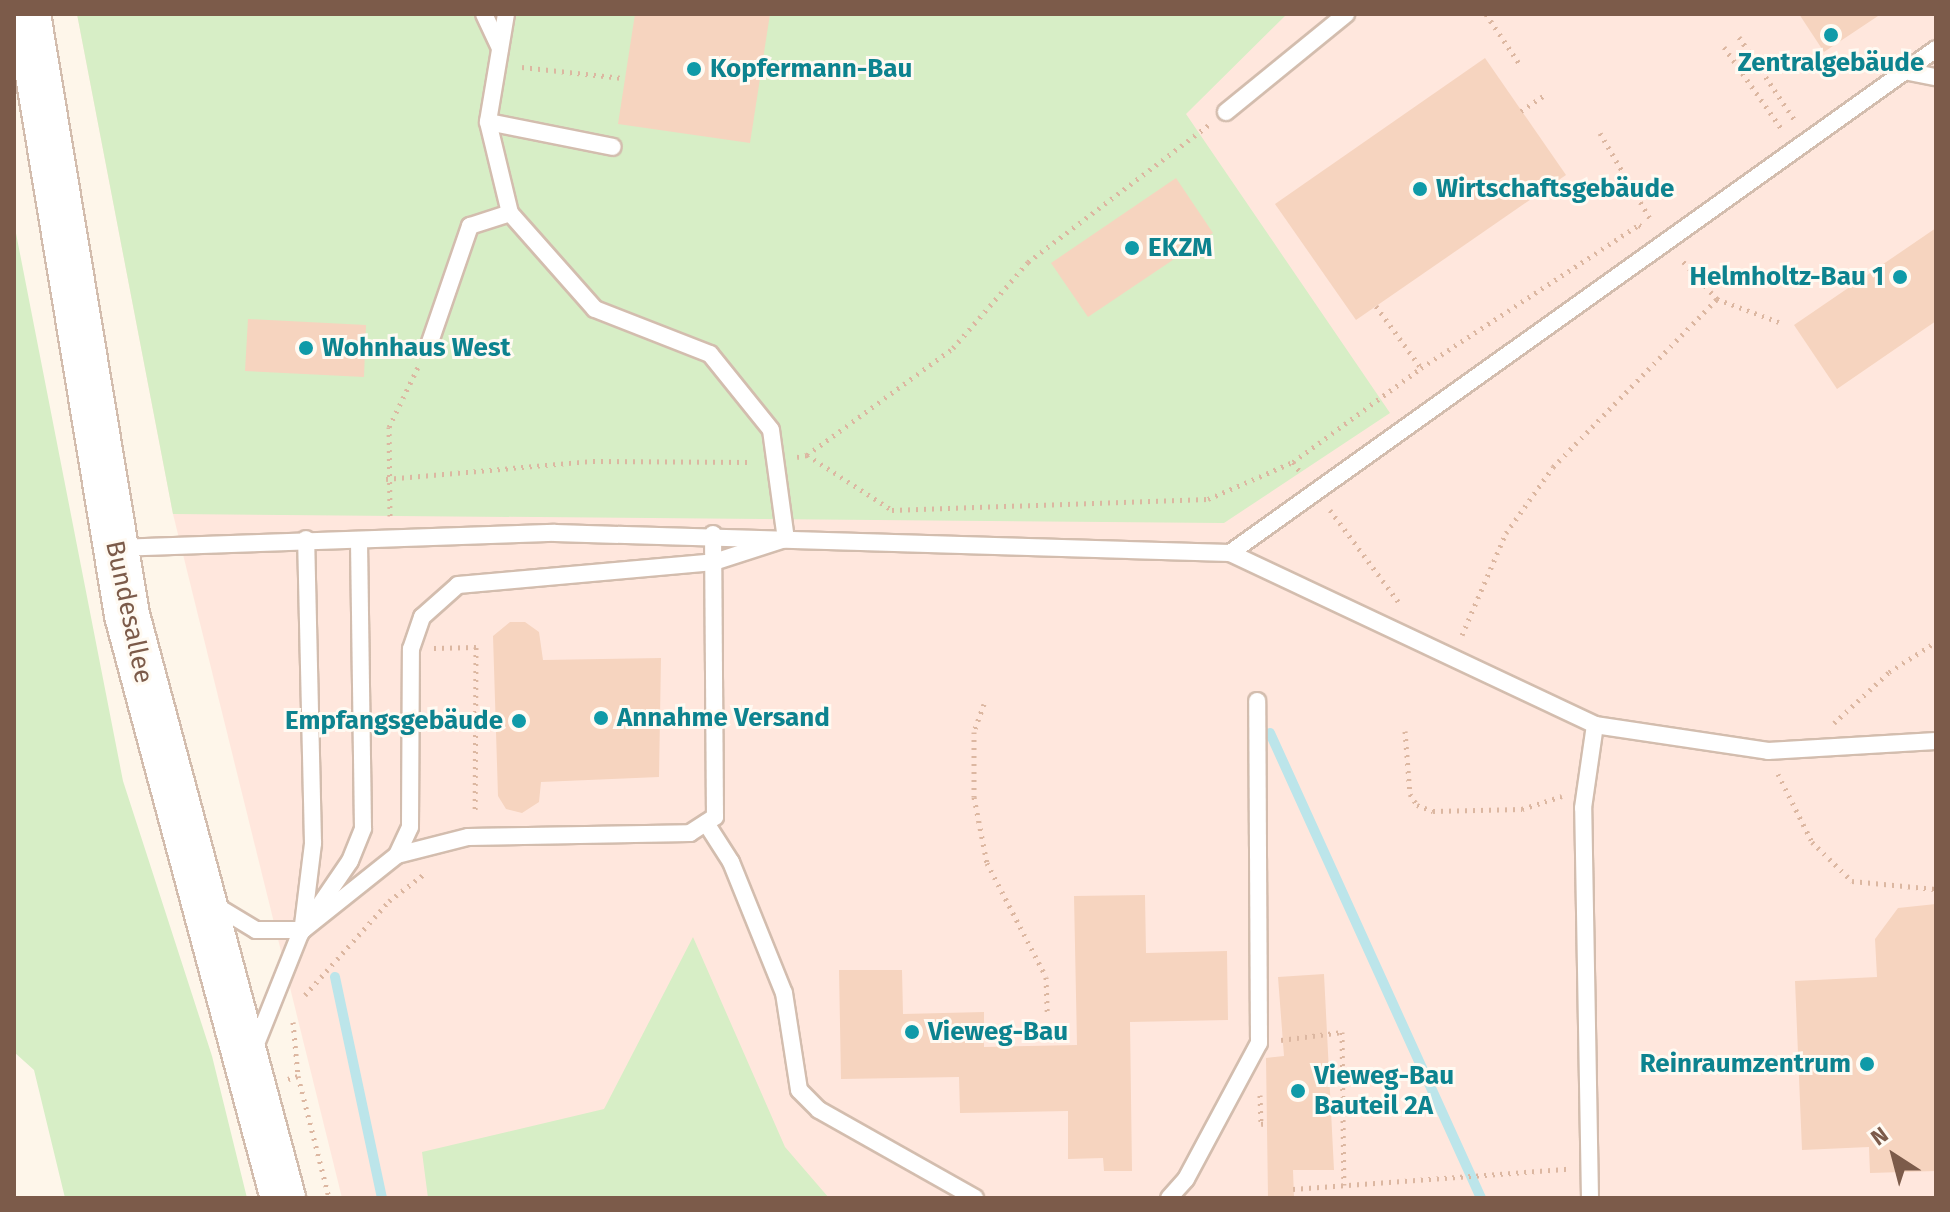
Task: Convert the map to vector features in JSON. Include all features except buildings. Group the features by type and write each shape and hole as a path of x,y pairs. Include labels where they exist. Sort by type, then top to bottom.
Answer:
{"main road":[{"name":"Bundesallee","path":"28,14 114,548 198,895 249,1062 283,1198"}],"lane":[{"path":"484,14 499,56"},
{"path":"506,14 488,122 510,213 595,309 710,354 771,430 778,462 786,539"},
{"path":"1226,112 1346,14"},
{"path":"1230,553 1663,240 1936,49"},
{"path":"1904,71 1936,77"},
{"path":"488,122 613,147"},
{"path":"429,345 470,226 510,213"},
{"path":"114,548 306,539 713,534 1230,553 1595,725 1768,751 1936,741"},
{"path":"198,895 256,930 303,930 397,855 468,837 690,833 715,817 713,534"},
{"path":"303,930 313,843 306,539"},
{"path":"397,855 410,827 411,649 422,617 458,585 714,562 786,539"},
{"path":"249,1062 303,930 350,861 363,828 359,540"},
{"path":"1169,1198 1186,1179 1259,1043 1257,701"},
{"path":"1590,1198 1583,808 1595,725"},
{"path":"706,823 731,862 784,993 799,1090 819,1110 975,1198"}],"path":[{"path":"1486,14 1521,66"},
{"path":"1739,37 1801,143"},
{"path":"1724,47 1801,143"},
{"path":"499,56 622,78"},
{"path":"1521,111 1543,96"},
{"path":"807,455 953,348 1028,262 1226,112"},
{"path":"1293,462 1421,368 1639,225 1663,240"},
{"path":"1717,299 1779,322"},
{"path":"1376,306 1421,368"},
{"path":"392,538 386,479 389,427 429,345"},
{"path":"386,479 593,461 778,462"},
{"path":"1461,636 1475,642"},
{"path":"1817,726 1831,726 1869,688 1936,642"},
{"path":"984,704 974,732 974,797 987,863 1046,977 1047,1014"},
{"path":"1405,731 1410,794 1417,805 1433,811 1522,809 1564,796 1583,808"},
{"path":"1768,751 1812,842 1852,881 1936,889"},
{"path":"1267,1123 1261,1124 1259,1043 1342,1032 1344,1185"},
{"path":"1293,1189 1589,1168"}],"shaded area":[{"path":"77,14 1936,14 1936,1198 342,1198 173,514"}],"green space":[{"path":"77,14 1287,14 1186,114 1390,413 1224,523 173,514"},
{"path":"14,223 123,781 212,1056 247,1198 65,1198 34,1070 14,1052"},
{"path":"693,937 785,1147 829,1198 428,1198 422,1152 604,1109"}],"waterway":[{"path":"1270,733 1481,1198"},
{"path":"335,977 382,1198"}],"place":[{"name":"Zentralgebäude","path":"1831,35"},
{"name":"Kopfermann-Bau","path":"694,69"},
{"name":"Wirtschaftsgebäude","path":"1420,189"},
{"name":"EKZM","path":"1132,248"},
{"name":"Helmholtz-Bau 1","path":"1900,277"},
{"name":"Wohnhaus West","path":"306,348"},
{"name":"Annahme Versand","path":"601,718"},
{"name":"Empfangsgebäude","path":"519,721"},
{"name":"Vieweg-Bau","path":"912,1032"},
{"name":"Reinraumzentrum","path":"1867,1064"},
{"name":"Vieweg-Bau Bauteil 2A","path":"1298,1091"}]}
